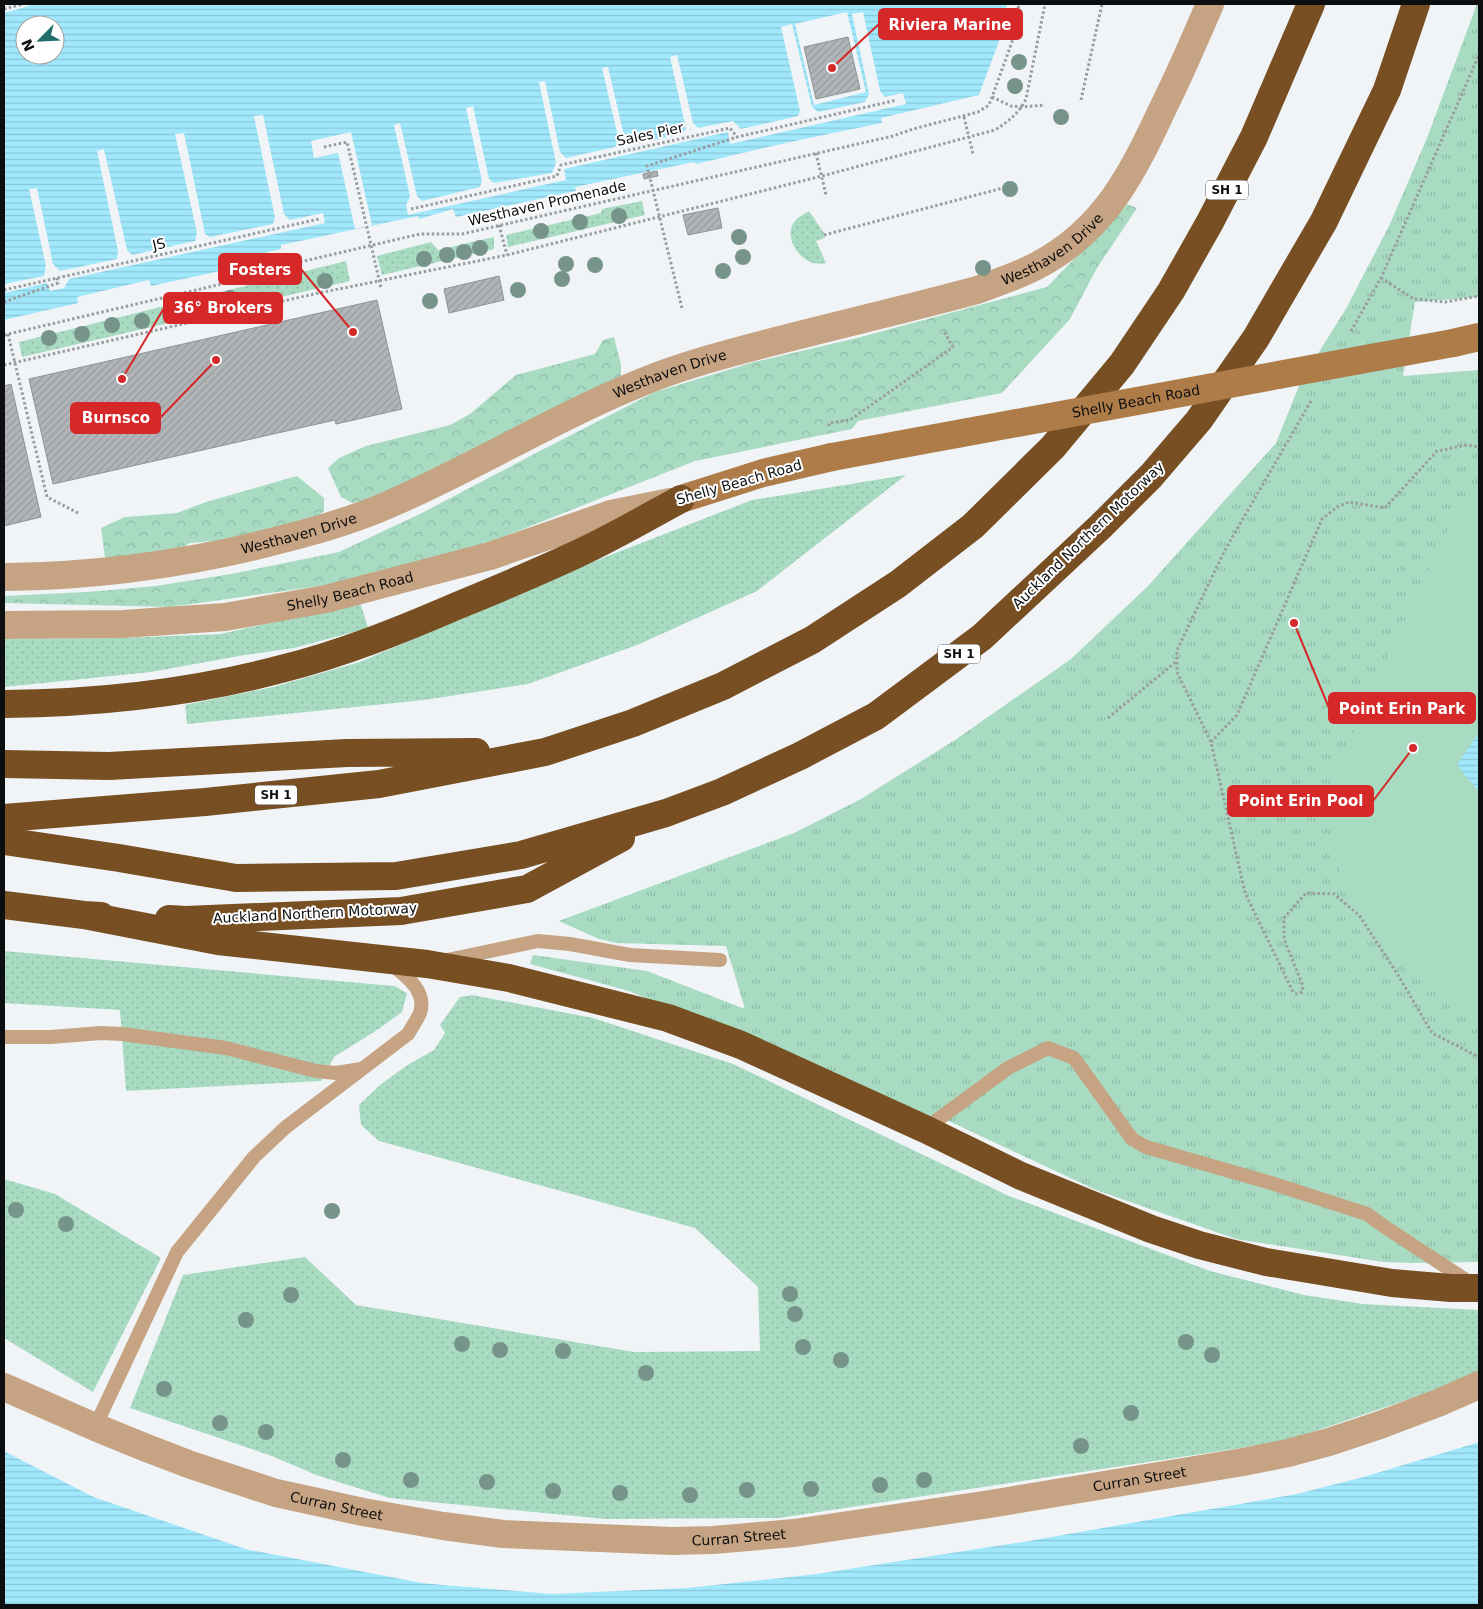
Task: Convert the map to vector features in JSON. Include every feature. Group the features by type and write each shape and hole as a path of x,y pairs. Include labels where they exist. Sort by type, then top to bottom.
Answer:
{"highway":[{"name":"SH 1","path":"4,818 205,802 379,784 545,752 633,723 723,686 812,640 898,584 972,526 1053,447 1122,364 1172,291 1210,222 1254,137 1311,4"},
{"name":"Auckland Northern Motorway","path":"4,842 119,858 236,878 396,876 521,855 666,813 722,792 783,764 876,716 982,637 1101,526 1151,476 1199,420 1256,338 1324,221 1387,90 1416,4"},
{"path":"4,704 106,699 170,692 282,669 348,650 578,554 681,500"},
{"name":"SH 1","path":"4,764 109,766 347,753 545,752"},
{"name":"Auckland Northern Motorway","path":"4,905 84,916 186,920 401,911 527,889 666,813"},
{"path":"84,916 218,941 427,964 509,978 668,1018 741,1045 926,1129 1021,1176 1151,1229 1199,1245 1266,1262 1392,1284 1478,1288"}],"main road":[{"name":"Shelly Beach Road","path":"681,500 764,473 832,458 1479,337"}],"street":[{"name":"Westhaven Drive","path":"4,577 109,571 181,562 244,550 347,521 440,481 555,422 641,382 722,355 977,290 1040,265 1063,250 1100,216 1115,198 1139,159 1188,56 1210,4"},
{"name":"Shelly Beach Road","path":"4,625 123,624 224,617 326,599 490,556 611,514 681,500"},
{"name":"Curran Street","path":"4,1387 95,1427 191,1465 276,1493 363,1512 503,1534 672,1541 794,1533 990,1504 1244,1462 1329,1442 1438,1403 1479,1385"}],"lane":[{"path":"427,964 538,941 570,944 630,955 720,960"},
{"path":"95,1427 177,1252 254,1157 286,1127 408,1034 420,1012 422,1001 408,977 386,960"},
{"path":"4,1037 51,1037 101,1033 122,1034 226,1048 316,1071 336,1073 365,1068"},
{"path":"926,1129 1008,1068 1048,1048 1074,1058 1132,1139 1146,1147 1272,1183 1367,1214 1385,1228 1478,1288"}],"path":[{"path":"4,10 23,4"},
{"name":"Westhaven Promenade","path":"4,335 226,283 253,273 371,245 420,234 462,234 893,136 964,117 978,112 989,105 1012,42 1019,4"},
{"path":"4,365 379,281 507,255 969,135 996,130 1012,119 1026,99 1045,4"},
{"path":"1081,100 1102,4"},
{"path":"1347,337 1381,278 1479,55"},
{"path":"992,98 1011,106 1045,105"},
{"name":"Sales Pier","path":"411,209 557,176 561,165 730,128 737,136 897,100"},
{"path":"964,117 973,154"},
{"path":"682,308 647,166 737,136"},
{"path":"324,147 347,142 381,288"},
{"path":"816,153 826,195"},
{"path":"824,235 1004,188"},
{"name":"JS","path":"4,290 319,219"},
{"path":"499,225 507,255"},
{"path":"4,302 58,283 57,278"},
{"path":"1381,278 1414,299 1445,302 1479,296"},
{"path":"850,420 953,347 926,302"},
{"path":"8,334 47,497 80,514"},
{"path":"1313,397 1225,550 1177,650 1177,672 1211,742 1245,893 1294,992 1297,994 1302,992 1303,986 1284,939 1284,918 1306,893 1334,894 1359,915 1398,975 1432,1033 1479,1056"},
{"path":"1211,742 1237,715 1322,519 1337,507 1349,502 1385,508 1437,451 1467,445 1479,446"},
{"path":"1108,718 1177,661"}],"green space":[{"path":"1477,4 1479,4 1479,297 1415,302 1403,376 1479,370 1479,1262 1383,1262 1236,1239 1096,1190 951,1122 918,1112 629,991 530,964 533,955 647,971 745,1009 726,946 617,943 599,939 559,921 794,833 861,799 955,740 1071,659 1148,586 1276,443 1301,381 1347,307 1390,224 1427,138"},
{"path":"642,201 645,215 508,247 506,235 601,213 602,209"},
{"path":"1127,204 1137,208 1097,268 1070,319 1002,393 858,421 852,429 695,461 503,537 376,578 170,607 4,603 5,596 156,586 231,574 339,552 420,514 655,392 754,362 857,338 1047,287"},
{"path":"809,211 824,233 825,238 816,241 826,263 810,262 800,255 793,244 791,237 792,225"},
{"path":"494,237 494,249 382,275 377,256 431,242 438,250"},
{"path":"346,261 350,281 22,357 19,342"},
{"path":"614,337 621,365 621,376 608,387 374,499 352,503 341,497 328,468 339,458 366,446 450,425 470,414 516,375 595,354 603,340"},
{"path":"906,475 757,591 637,645 528,684 424,700 187,724 185,705 273,687 360,662 590,563 752,500"},
{"path":"297,476 324,498 324,511 314,521 223,540 190,543 175,552 132,560 105,557 101,528 125,517 177,513 206,502"},
{"path":"1479,494 1479,1017 1469,1016 1390,957 1346,900 1323,802 1370,694 1451,522"},
{"path":"360,602 368,628 294,648 151,672 4,687 4,639 124,638 221,634"},
{"path":"4,951 394,986 407,993 402,1012 334,1057 321,1081 126,1091 120,1010 4,1003"},
{"path":"472,995 593,1018 733,1064 1009,1196 1210,1271 1304,1295 1363,1304 1479,1310 1479,1371 1427,1393 1286,1441 779,1518 606,1519 390,1498 316,1475 272,1456 130,1408 183,1275 305,1257 356,1305 634,1352 760,1351 758,1287 695,1228 379,1141 361,1125 359,1105 380,1085 406,1066 434,1050 445,1033 440,1025 460,997"},
{"path":"4,1179 55,1194 161,1258 93,1392 4,1338"}],"water":[{"path":"4,4 1007,4 1002,33 979,95 881,118 882,123 696,164 694,162 575,187 576,191 456,217 453,209 419,219 418,216 281,245 281,249 224,262 225,270 151,286 149,280 77,297 78,303 4,320"},
{"path":"1479,733 1479,792 1457,765"},
{"path":"1479,1442 1479,1605 4,1605 4,1451 94,1497 246,1549 423,1583 551,1594 687,1588 817,1574 1022,1542 1296,1494 1363,1477"}],"pier":[{"path":"4,4 35,4 4,13"},
{"path":"847,12 866,92 814,105 795,24"},
{"path":"863,12 880,91 885,97 903,93 906,104 730,144 728,132 564,169 566,180 408,215 406,205 410,196 394,125 400,123 417,196 422,201 480,187 482,181 466,108 473,106 489,179 494,183 552,173 556,163 539,82 545,81 560,152 566,158 615,147 619,141 602,68 608,67 625,140 630,145 682,134 686,129 670,57 677,55 693,123 698,128 733,121 741,129 798,116 800,111 781,27 792,24 812,107 818,112 865,102 869,94 852,14"},
{"path":"263,115 284,214 290,220 323,213 325,223 69,279 64,288 50,291 47,283 4,293 4,284 44,276 46,266 29,189 37,188 53,264 60,271 117,259 118,251 97,151 104,149 127,250 132,255 195,241 197,233 175,134 184,133 205,234 210,237 273,224 275,218 254,116"},
{"path":"351,132 372,225 355,229 338,153 314,158 311,141"},
{"path":"1479,1440 1479,1442 1363,1477 1296,1494 1022,1542 802,1575 802,1573 1022,1540 1296,1491 1362,1475"},
{"path":"4,1449 95,1495 247,1546 423,1581 467,1585 467,1587 423,1583 246,1549 94,1497 4,1451"}],"building":[{"path":"848,37 860,89 816,99 804,47"},
{"path":"657,171 658,176 644,179 643,174"},
{"path":"718,208 722,228 688,235 683,215"},
{"path":"499,276 504,300 449,313 444,289"},
{"path":"377,300 402,409 336,424 335,420 53,484 29,379"},
{"path":"11,384 41,517 4,526 4,386"}],"place":[{"name":"Riviera Marine","path":"832,68"},
{"name":"Fosters","path":"353,332"},
{"name":"Burnsco","path":"216,360"},
{"name":"36° Brokers","path":"122,379"},
{"name":"Point Erin Park","path":"1294,623"},
{"name":"Point Erin Pool","path":"1413,748"}]}
